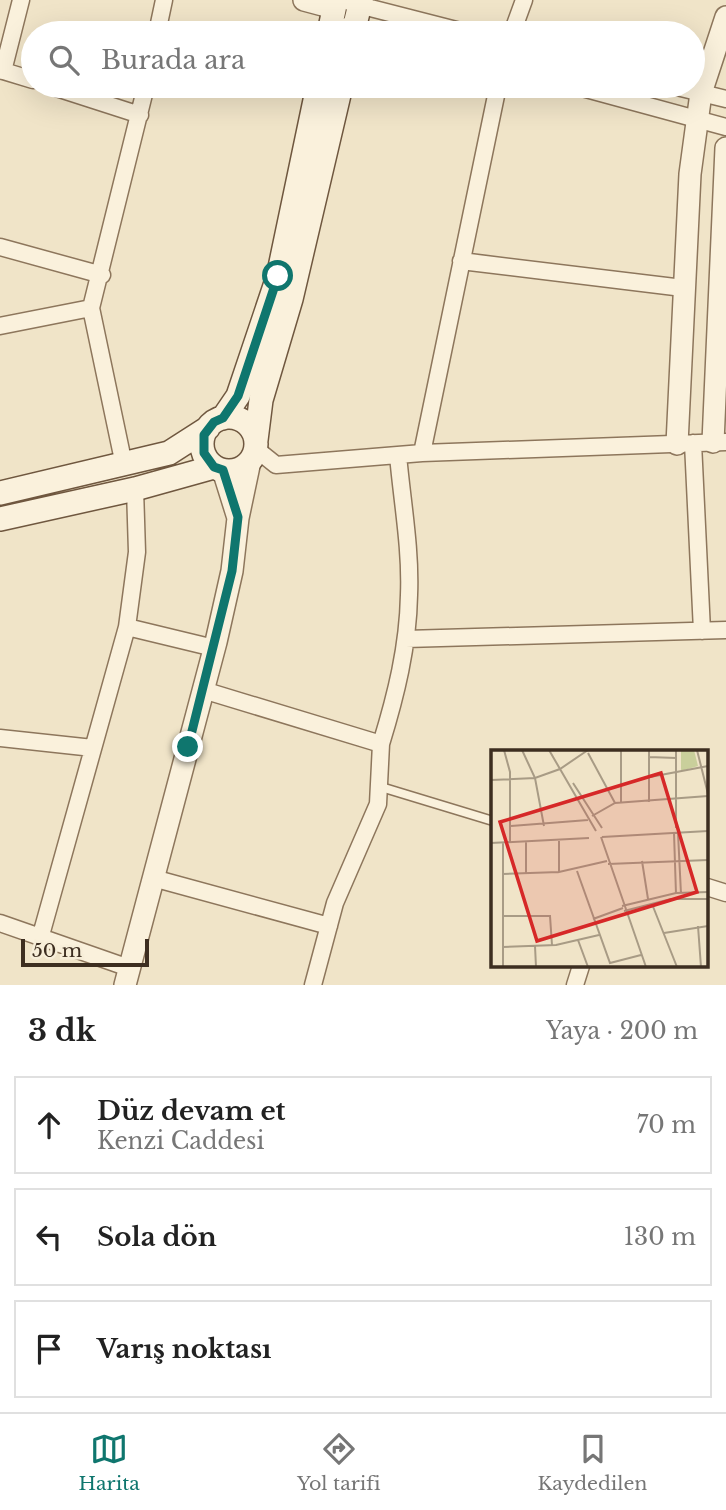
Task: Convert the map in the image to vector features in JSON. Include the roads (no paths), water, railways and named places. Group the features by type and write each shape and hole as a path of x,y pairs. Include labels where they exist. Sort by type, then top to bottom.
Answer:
{"main road":[{"path":"360,2 361,21"},
{"path":"218,468 204,453 202,444 215,423 238,396 278,276 315,98"},
{"path":"0,519 218,468 240,469 254,450 261,400 291,299 338,98"},
{"path":"0,493 169,453 215,423 240,419 253,431 254,450"}],"street":[{"path":"21,0 2,70 21,76"},
{"path":"160,21 164,0"},
{"path":"304,0 333,16 360,2 426,21"},
{"path":"516,21 524,0"},
{"path":"705,81 726,17"},
{"path":"705,94 726,99"},
{"path":"87,98 140,115"},
{"path":"124,465 91,307 102,275 144,98"},
{"path":"422,453 495,98"},
{"path":"618,98 726,127"},
{"path":"700,98 690,174 683,288 702,443 702,631"},
{"path":"702,443 723,272 726,148"},
{"path":"0,247 102,275"},
{"path":"461,261 683,288"},
{"path":"0,326 91,307"},
{"path":"0,923 41,935 127,977 230,582 238,517 254,450 276,465 422,453 702,443"},
{"path":"313,985 329,926 348,873 372,824 381,787 380,744 396,694 406,639 410,593 398,455"},
{"path":"218,468 238,517"},
{"path":"41,935 127,627 137,552 135,489"},
{"path":"127,627 214,648"},
{"path":"406,639 726,629"},
{"path":"203,690 380,744"},
{"path":"0,738 93,748"},
{"path":"153,878 329,926"},
{"path":"708,887 726,893"},
{"path":"575,985 580,968"}],"lane":[{"path":"381,787 491,820"}]}
